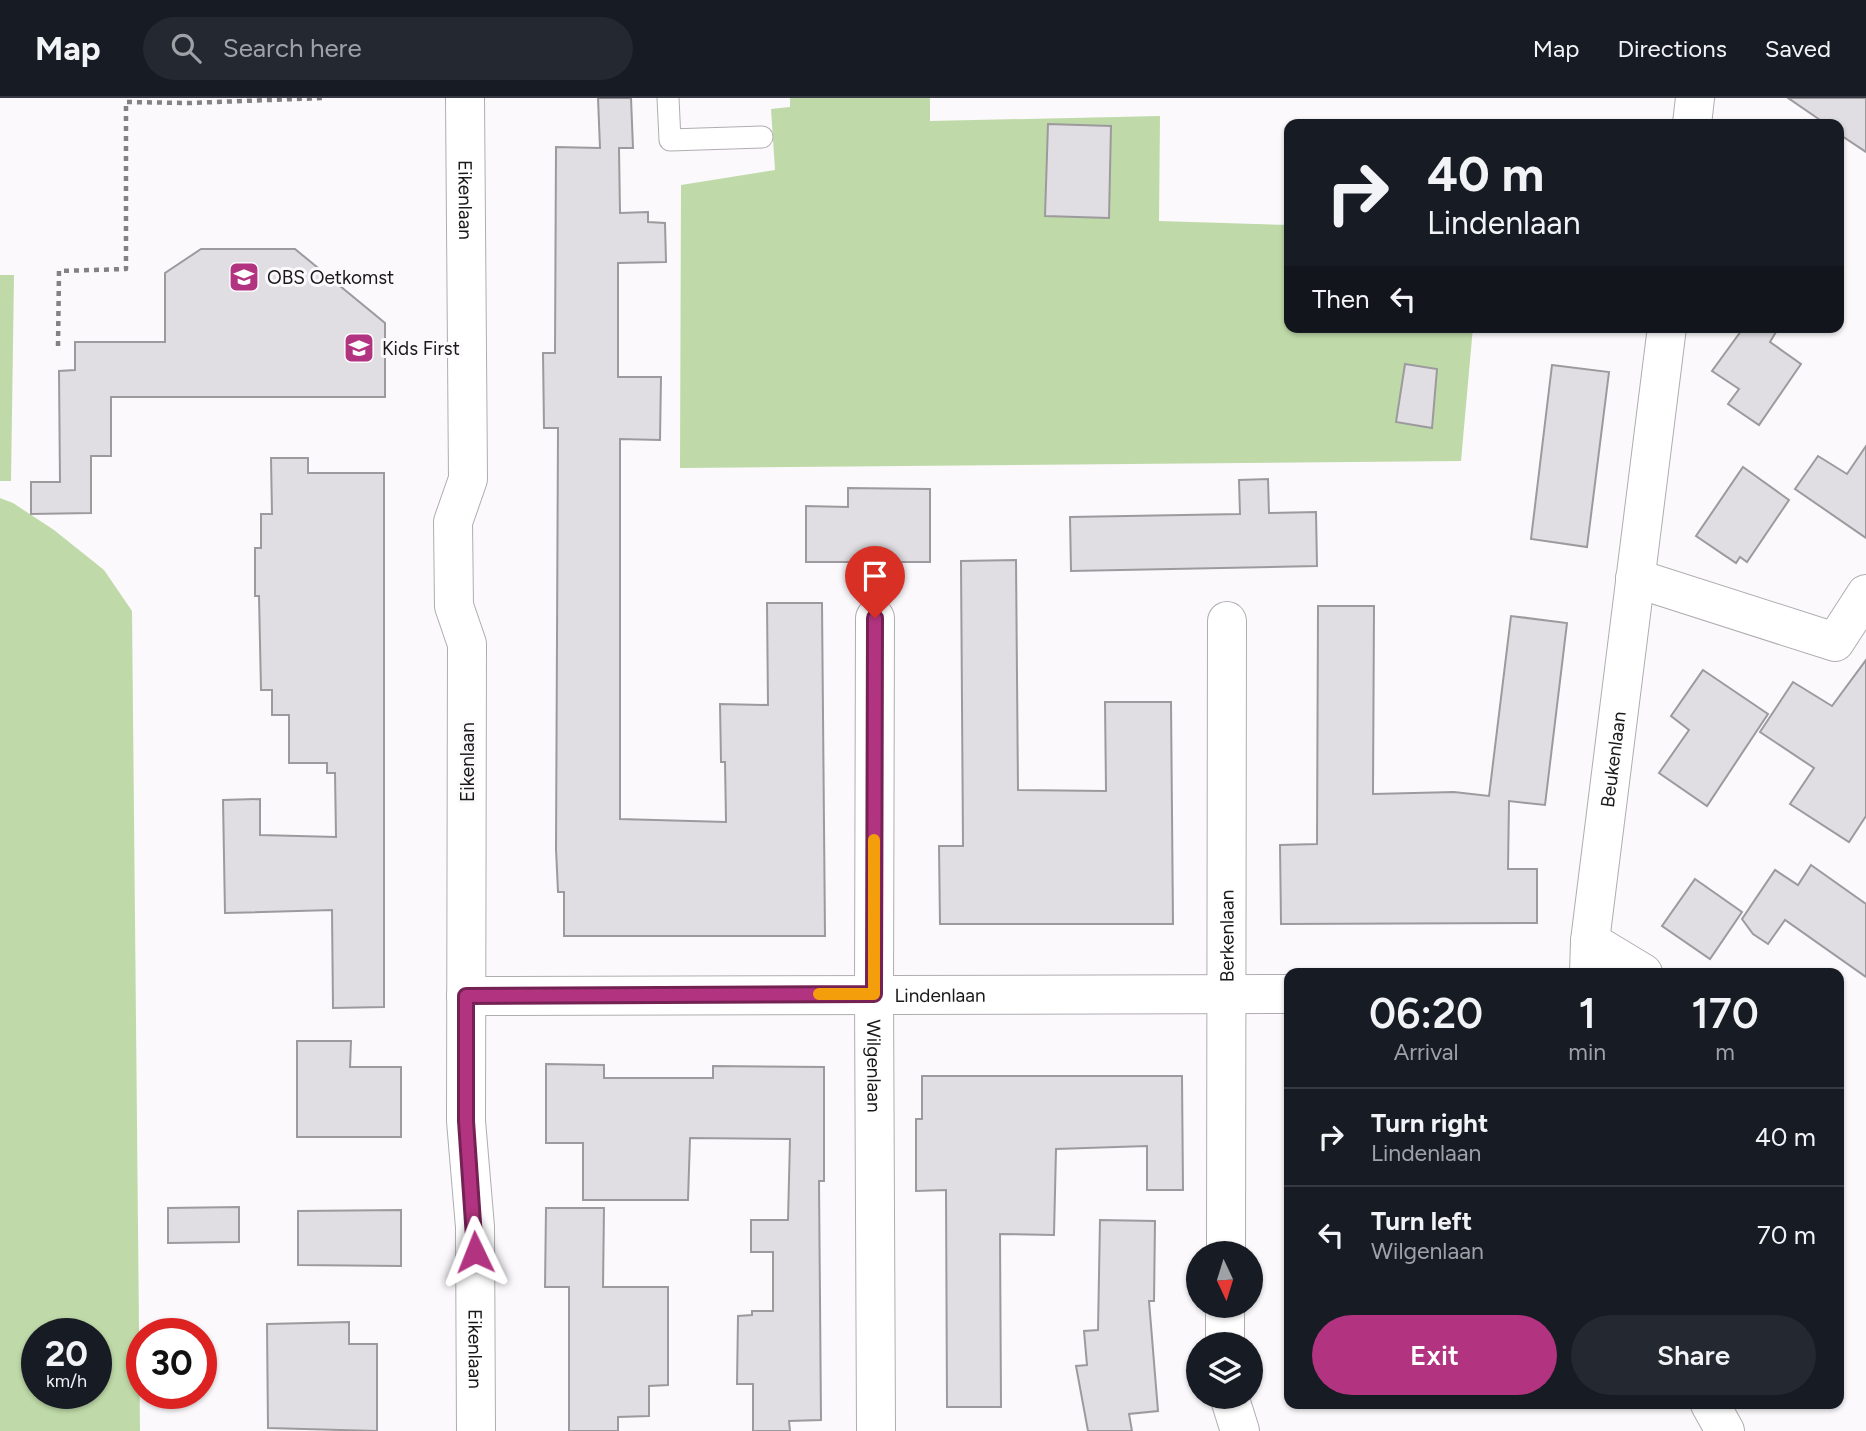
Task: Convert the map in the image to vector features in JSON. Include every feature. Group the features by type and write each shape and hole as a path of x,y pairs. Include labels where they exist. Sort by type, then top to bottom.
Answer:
{"street":[{"name":"Eikenlaan","path":"465,98 468,479 453,522 454,606 467,644 466,1121 475,1227 476,1431"},
{"path":"1693,119 1695,98"},
{"name":"Beukenlaan","path":"1626,968 1589,957 1666,333"},
{"path":"1635,578 1835,642 1866,594"},
{"name":"Wilgenlaan","path":"875,618 876,1431"},
{"name":"Berkenlaan","path":"1226,1241 1227,621"},
{"name":"Lindenlaan","path":"466,996 1284,993"},
{"path":"1233,1409 1240,1431"},
{"path":"1713,1409 1725,1431"}],"lane":[{"path":"668,98 670,140 762,137"}],"path":[{"path":"58,346 59,271 126,269 126,103 324,98"}],"green space":[{"path":"790,98 930,98 930,121 1160,116 1159,221 1284,225 1284,333 1472,333 1461,461 680,468 681,185 775,170 771,109 790,107"},
{"path":"0,275 14,275 11,481 0,481"},
{"path":"0,498 13,503 54,530 104,570 132,611 139,1318 126,1318 126,1409 140,1409 140,1431 0,1431"}],"building":[{"path":"598,98 631,98 633,148 619,148 620,213 648,212 648,222 665,223 666,262 618,263 618,377 661,377 660,440 620,439 620,819 726,822 720,704 768,705 767,603 822,603 825,936 564,936 564,892 558,892 556,849 558,428 544,428 543,353 555,353 556,147 600,148"},
{"path":"1788,98 1866,98 1866,152 1844,137 1844,119 1819,119"},
{"path":"1048,124 1111,126 1109,218 1045,216"},
{"path":"201,249 295,249 385,323 385,397 111,397 111,456 91,456 91,513 31,514 31,482 60,482 59,371 75,370 75,342 165,342 165,273"},
{"path":"1740,333 1775,333 1770,342 1801,364 1759,425 1728,404 1739,389 1712,371"},
{"path":"1405,364 1437,369 1432,428 1396,422"},
{"path":"1552,365 1609,372 1587,547 1531,539"},
{"path":"1866,446 1866,538 1795,489 1818,456 1847,474"},
{"path":"271,458 308,458 308,473 384,473 384,1007 333,1008 332,910 225,913 223,800 260,799 260,835 336,837 335,773 327,773 327,763 289,763 289,715 272,715 272,690 261,690 255,548 261,548 261,514 272,514"},
{"path":"1743,467 1789,500 1747,562 1740,557 1736,563 1696,536"},
{"path":"1268,479 1269,513 1316,512 1317,566 1071,571 1070,517 1240,514 1239,480"},
{"path":"848,488 930,489 930,562 806,562 806,506 848,507"},
{"path":"1016,560 1018,790 1106,791 1105,702 1171,702 1173,924 940,924 939,846 963,846 961,561"},
{"path":"1318,606 1374,606 1373,794 1454,792 1489,796 1511,616 1567,623 1545,805 1509,801 1508,869 1537,869 1537,923 1281,924 1280,845 1317,844"},
{"path":"1866,660 1866,816 1849,842 1790,804 1814,768 1760,732 1793,682 1832,706"},
{"path":"1703,670 1768,714 1707,806 1659,773 1689,730 1671,716"},
{"path":"1811,865 1866,904 1866,977 1785,920 1768,944 1753,934 1742,919 1775,870 1798,885"},
{"path":"1695,879 1742,912 1710,959 1662,926"},
{"path":"297,1041 351,1041 350,1067 401,1067 401,1137 297,1137"},
{"path":"546,1064 604,1065 604,1078 713,1078 713,1066 824,1067 824,1181 819,1181 821,1420 789,1421 790,1431 753,1431 753,1384 737,1384 738,1316 752,1315 752,1311 773,1311 773,1252 751,1252 751,1220 788,1220 790,1139 690,1138 688,1200 583,1200 583,1143 546,1143"},
{"path":"922,1076 1182,1076 1183,1190 1147,1190 1147,1146 1056,1149 1054,1235 1000,1234 1001,1407 947,1407 946,1190 916,1191 916,1119 922,1119"},
{"path":"239,1207 239,1242 168,1243 168,1208"},
{"path":"546,1208 604,1208 603,1287 668,1287 668,1385 649,1386 649,1416 618,1417 618,1431 569,1431 569,1287 545,1287"},
{"path":"401,1210 401,1266 298,1265 298,1211"},
{"path":"1100,1220 1155,1221 1154,1301 1149,1301 1158,1411 1129,1414 1132,1431 1088,1431 1076,1366 1087,1365 1084,1331 1098,1330"},
{"path":"349,1322 349,1344 377,1344 377,1431 268,1428 267,1324"}],"slow traffic":[{"path":"819,994 874,994 874,840"}],"place":[{"name":"OBS Oetkomst","path":"244,277"},
{"name":"Kids First","path":"359,348"}],"route":[{"path":"475,1252 466,1121 466,996 874,994 875,618"}]}
